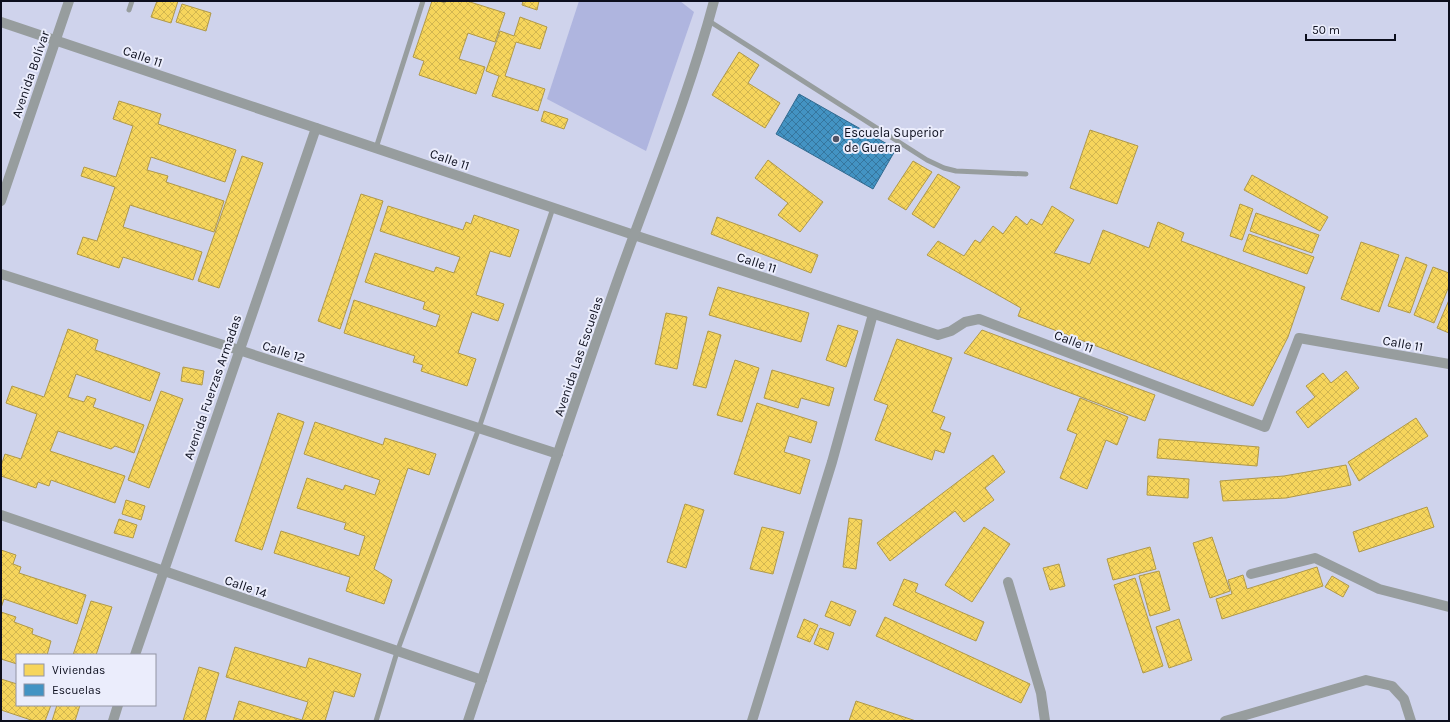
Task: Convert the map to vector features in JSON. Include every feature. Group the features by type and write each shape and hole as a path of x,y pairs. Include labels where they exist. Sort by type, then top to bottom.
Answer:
{"street":[{"name":"Avenida Bolívar","path":"1,201 69,1"},
{"name":"Avenida Las Escuelas","path":"468,721 558,454 634,235 674,127 709,21 714,1"},
{"name":"Calle 11","path":"1,22 553,208 938,335 951,331 965,322 979,319 1265,427 1299,338 1449,364"},
{"name":"Avenida Fuerzas Armadas","path":"135,654 162,571 316,128"},
{"name":"Calle 12","path":"1,274 558,454"},
{"path":"752,721 832,462 873,314"},
{"name":"Calle 14","path":"1,515 482,680"},
{"path":"1251,574 1314,558 1378,589 1449,607"},
{"path":"1008,582 1042,693 1045,721"},
{"path":"1225,721 1366,680 1392,686 1404,699 1411,721"},
{"path":"113,721 118,706"}],"lane":[{"path":"129,10 132,1"},
{"path":"376,148 423,1"},
{"path":"709,21 927,160 944,168 956,171 1026,174"},
{"path":"376,721 397,652 479,428 553,208"}],"shaded area":[{"path":"579,1 680,1 694,12 646,151 547,99"}],"building: Viviendas":[{"path":"157,1 178,1 171,23 151,17"},
{"path":"432,1 445,3 445,1 467,1 505,13 495,42 468,33 459,59 485,67 476,94 419,75 424,61 413,57"},
{"path":"523,1 539,1 537,10 522,5"},
{"path":"182,4 211,13 206,31 176,22"},
{"path":"520,17 547,27 540,49 516,42 505,76 545,89 538,111 492,96 499,76 486,71 500,31 514,36"},
{"path":"739,52 759,65 748,83 780,103 765,128 712,95"},
{"path":"119,101 161,114 158,124 236,150 225,182 151,157 147,170 168,176 166,182 224,201 214,232 130,205 123,227 202,252 193,280 123,257 119,268 77,254 83,237 97,241 115,187 81,176 84,167 116,177 133,126 113,119"},
{"path":"544,111 568,119 564,129 541,121"},
{"path":"1090,130 1138,146 1117,204 1070,188"},
{"path":"242,156 263,163 219,288 198,281"},
{"path":"768,160 823,202 800,232 778,215 788,203 755,178"},
{"path":"913,161 932,172 906,210 888,199"},
{"path":"938,174 960,187 934,228 912,214"},
{"path":"1252,175 1328,217 1320,231 1244,190"},
{"path":"361,194 383,201 340,329 318,321"},
{"path":"1240,204 1253,209 1242,240 1230,236"},
{"path":"388,206 463,230 466,222 471,224 474,215 519,230 510,257 490,251 476,295 504,304 498,321 472,312 458,353 476,359 467,386 421,371 423,365 413,362 415,356 344,333 354,300 436,327 440,315 423,309 425,302 365,282 375,253 434,272 436,267 454,273 460,257 380,231"},
{"path":"1052,206 1074,220 1054,253 1090,264 1103,230 1149,248 1158,222 1184,233 1181,241 1305,287 1288,337 1253,406 1018,316 1021,308 927,255 938,241 964,256 975,240 980,243 993,226 1003,234 1016,216 1027,225 1031,219 1042,225"},
{"path":"1256,213 1319,235 1312,253 1250,231"},
{"path":"717,217 818,255 811,273 711,234"},
{"path":"1249,234 1314,257 1307,274 1243,251"},
{"path":"1361,242 1399,255 1379,312 1341,299"},
{"path":"1406,257 1427,265 1410,313 1388,306"},
{"path":"1433,267 1449,273 1449,286 1434,323 1414,315"},
{"path":"718,287 809,313 801,342 709,315"},
{"path":"1449,300 1449,333 1437,328"},
{"path":"666,313 687,317 677,369 655,364"},
{"path":"838,325 858,331 846,367 826,360"},
{"path":"68,329 98,340 95,350 160,373 150,401 76,374 68,397 84,402 87,396 96,399 93,407 144,425 134,453 115,446 111,449 58,431 50,451 125,476 115,503 51,480 49,486 38,482 36,488 1,476 1,466 5,454 21,459 37,414 6,403 12,386 44,397"},
{"path":"982,330 1155,395 1145,421 964,353"},
{"path":"708,331 721,335 706,388 693,385"},
{"path":"897,339 952,358 932,412 945,417 940,429 951,433 944,453 935,450 932,460 875,440 888,405 874,400"},
{"path":"735,360 759,368 742,422 717,415"},
{"path":"183,367 204,371 202,385 181,381"},
{"path":"772,370 834,388 829,406 801,398 798,408 764,398"},
{"path":"1346,371 1359,388 1308,428 1296,412 1315,397 1306,386 1323,373 1331,383"},
{"path":"161,391 183,399 149,488 128,480"},
{"path":"1080,398 1128,417 1117,445 1106,440 1087,489 1060,478 1077,434 1067,430"},
{"path":"757,403 817,422 811,443 789,436 784,452 810,460 800,494 734,474"},
{"path":"278,413 304,422 262,550 235,541"},
{"path":"1416,418 1428,436 1359,481 1348,462"},
{"path":"315,422 383,445 385,438 436,454 429,475 408,468 374,569 392,580 384,604 346,591 350,577 274,553 281,531 359,556 365,536 344,529 346,523 297,508 307,478 343,490 345,485 375,495 380,480 304,454"},
{"path":"1159,439 1259,447 1257,466 1157,458"},
{"path":"993,455 1005,472 985,488 994,500 964,522 955,511 890,561 877,543"},
{"path":"1346,465 1351,485 1286,498 1223,501 1220,481 1284,476"},
{"path":"1148,476 1189,479 1188,498 1147,495"},
{"path":"126,500 145,506 141,520 122,514"},
{"path":"685,504 704,510 686,568 667,562"},
{"path":"1427,507 1434,527 1359,552 1353,532"},
{"path":"849,518 862,520 856,569 843,567"},
{"path":"119,519 137,525 133,538 114,533"},
{"path":"762,527 784,532 773,574 750,569"},
{"path":"984,527 1010,544 972,602 945,585"},
{"path":"1212,537 1230,591 1210,598 1193,543"},
{"path":"1150,547 1156,569 1113,580 1107,559"},
{"path":"1,550 16,555 13,564 21,567 19,573 86,595 77,624 4,599 1,608"},
{"path":"1059,564 1065,586 1050,590 1043,568"},
{"path":"1317,567 1323,586 1222,619 1216,599 1232,594 1228,580 1243,575 1247,589"},
{"path":"1159,571 1170,610 1150,616 1139,576"},
{"path":"1332,576 1349,586 1343,597 1325,587"},
{"path":"1135,578 1163,666 1143,673 1114,585"},
{"path":"904,579 918,584 915,592 984,622 976,641 893,605"},
{"path":"91,601 112,607 96,654 73,654"},
{"path":"831,601 856,611 850,626 825,616"},
{"path":"1,612 16,617 14,622 33,629 32,634 51,641 47,654 16,654 16,664 1,659"},
{"path":"885,617 1030,684 1021,703 876,636"},
{"path":"804,619 818,625 810,642 797,637"},
{"path":"1179,619 1192,660 1169,668 1156,627"},
{"path":"820,628 834,633 828,650 814,644"},
{"path":"235,647 306,668 309,658 361,674 354,697 334,691 325,721 233,721 239,701 302,720 308,702 226,677"},
{"path":"199,667 219,673 205,721 183,721"},
{"path":"1,679 16,684 16,706 51,706 45,721 34,721 1,710"},
{"path":"856,701 916,721 849,721"},
{"path":"57,706 80,706 75,721 52,721"}],"building: Escuelas":[{"path":"799,94 896,149 873,189 776,134"}],"place":[{"name":"Escuela Superior de Guerra","path":"836,139"}]}
